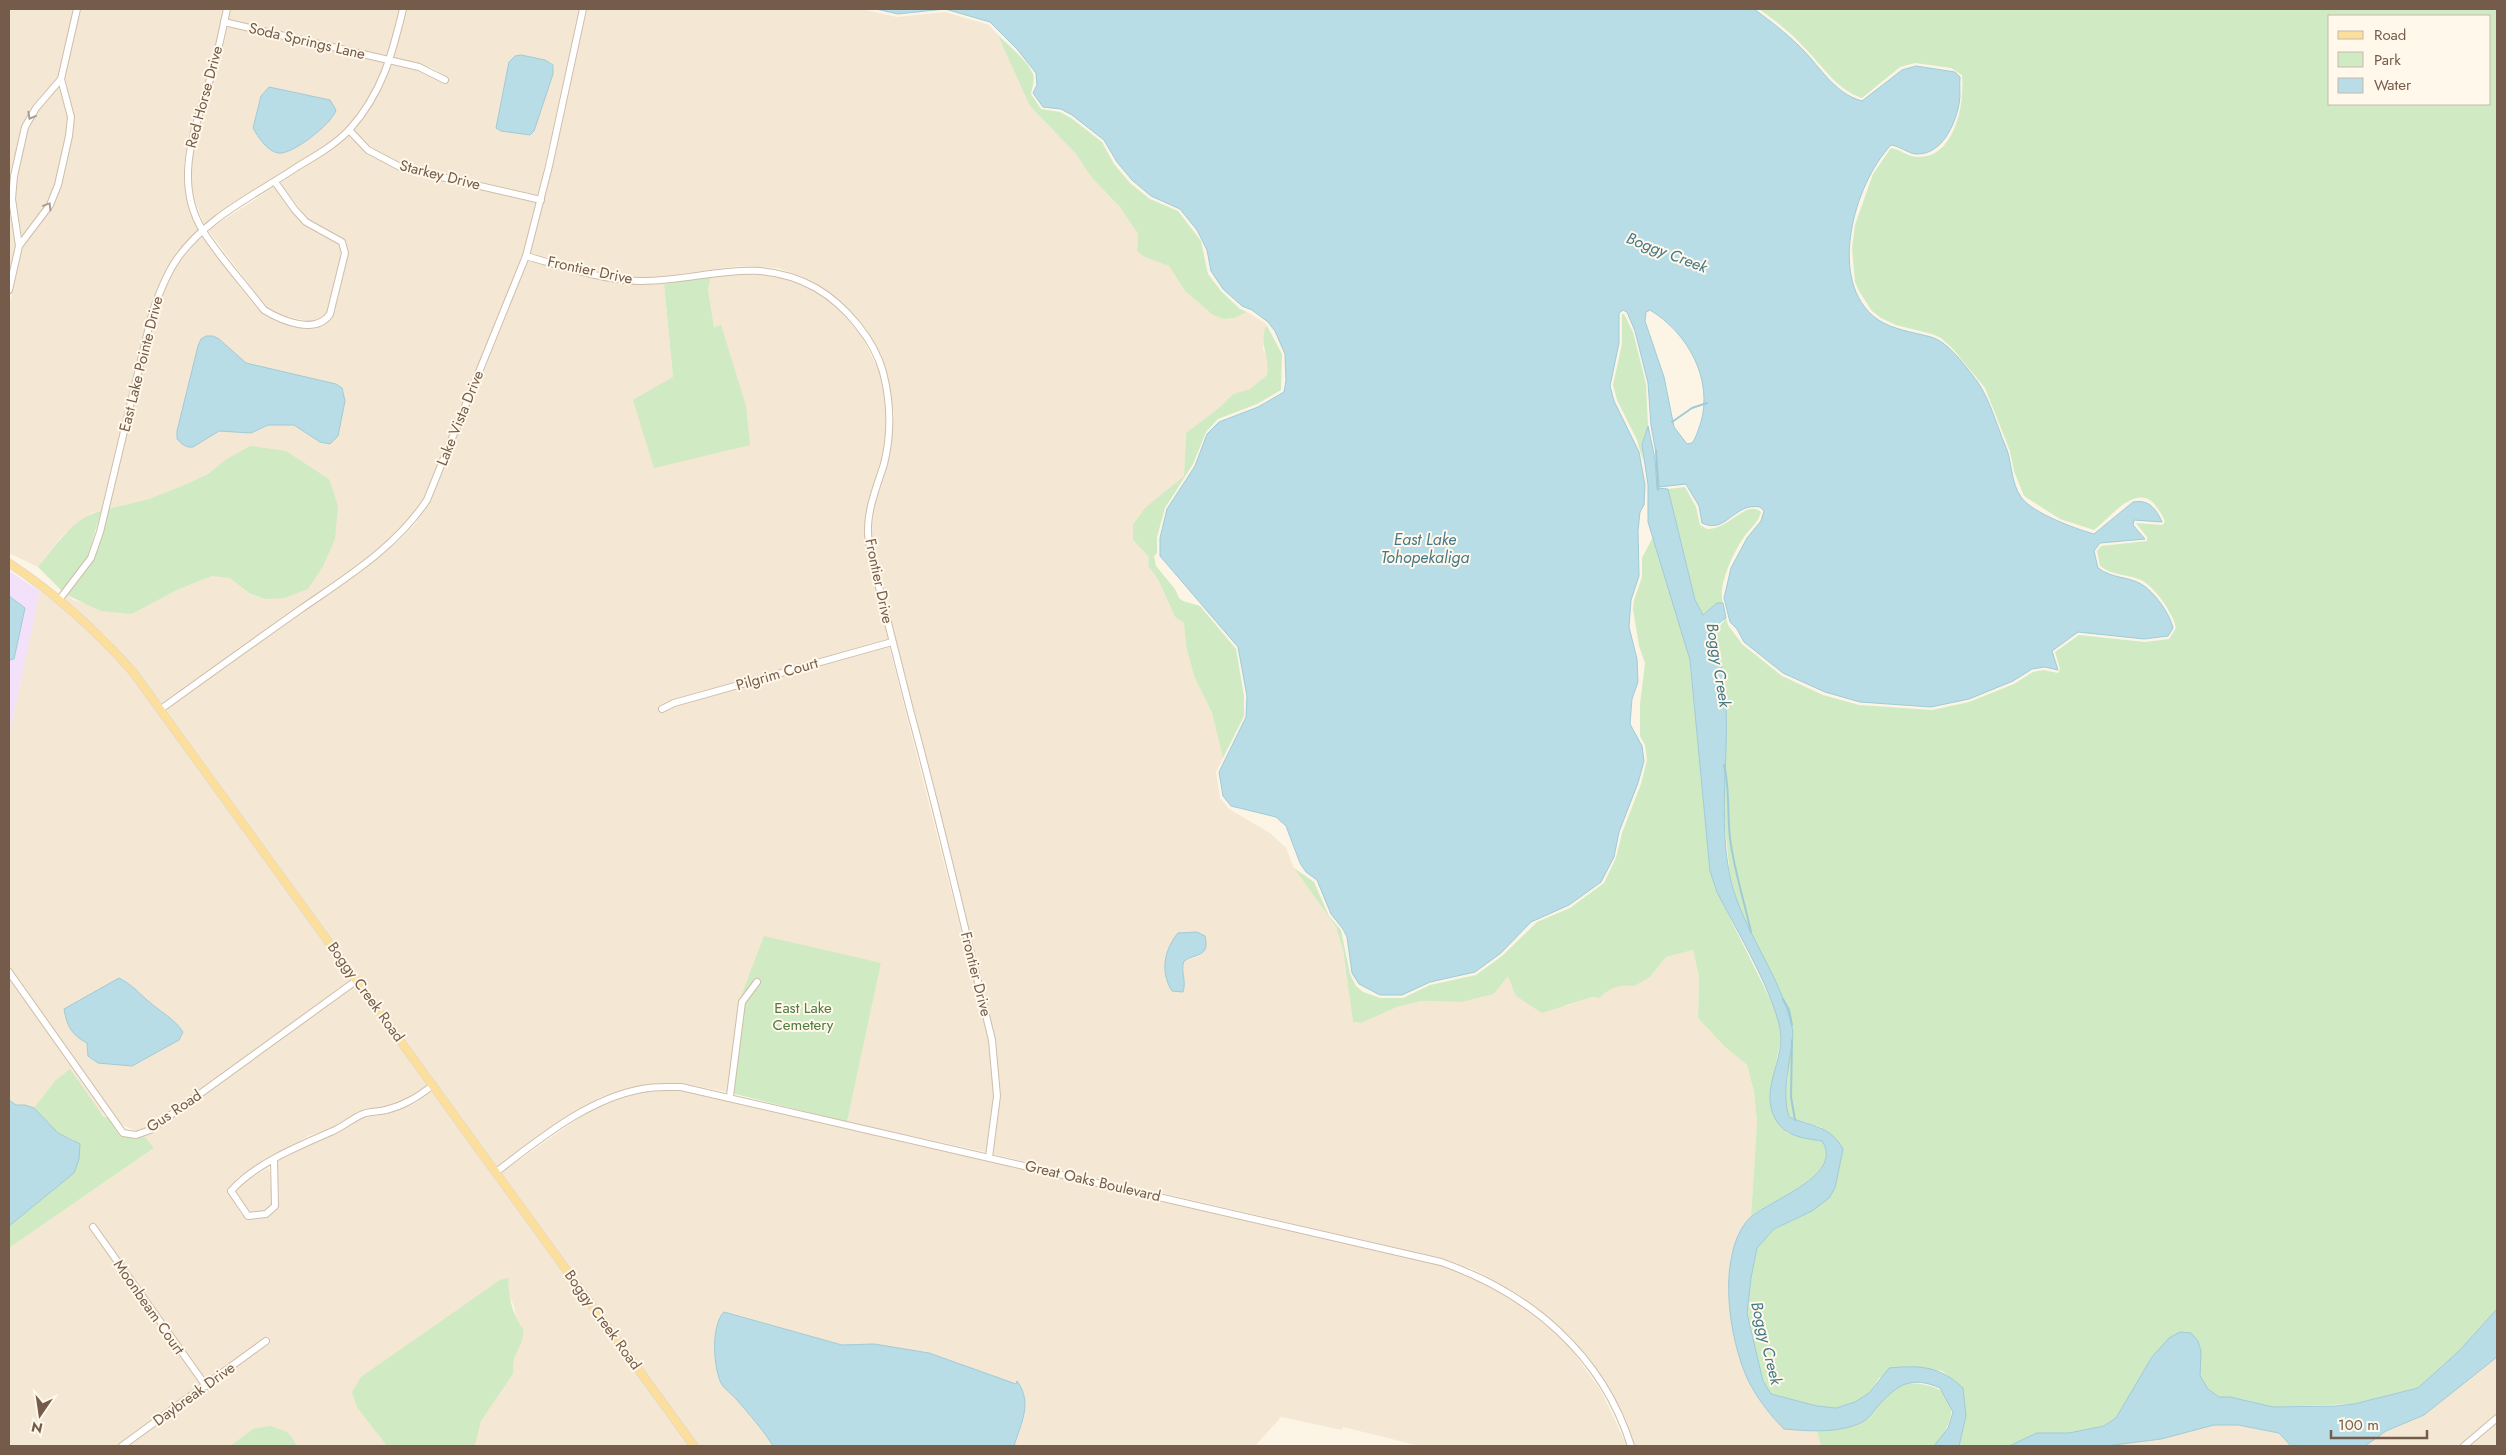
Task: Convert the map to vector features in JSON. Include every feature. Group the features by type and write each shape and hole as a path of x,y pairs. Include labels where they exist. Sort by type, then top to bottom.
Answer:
{"main road":[{"name":"Boggy Creek Road","path":"9,563 59,600 105,641 161,709 694,1446"}],"street":[{"path":"9,289 20,246 50,206 58,185 69,136 71,117 61,79 77,9"},
{"path":"224,22 227,9"},
{"name":"East Lake Pointe Drive","path":"59,600 90,558 100,532 152,314 162,285 175,261 203,230 326,149 349,130 369,104 390,61 403,9"},
{"name":"Lake Vista Drive","path":"161,709 361,567 398,538 414,520 427,500 526,256 541,200 584,9"},
{"name":"Soda Springs Lane","path":"224,22 419,67 445,80"},
{"name":"Red Horse Drive","path":"224,22 213,71 190,143 187,166 190,197 203,230 264,310 277,318 314,326 324,322 330,314 345,253 342,242 306,222 275,182"},
{"path":"20,246 12,199 14,176 25,127 36,108 61,79"},
{"name":"Starkey Drive","path":"349,130 368,150 402,168 541,200"},
{"name":"Frontier Drive","path":"526,256 609,277 635,281 656,281 739,269 777,272 799,279 819,290 839,305 863,331 882,369 891,415 885,460 872,503 868,533 892,642 992,1040 997,1096 989,1157"},
{"name":"Pilgrim Court","path":"662,709 674,703 892,642"},
{"name":"Gus Road","path":"9,972 123,1133 136,1135 150,1130 357,980"},
{"path":"730,1096 742,1002 757,982"},
{"path":"274,1160 275,1206 266,1214 248,1216 231,1190 239,1180 274,1160 362,1115 413,1100 433,1085"},
{"name":"Great Oaks Boulevard","path":"496,1172 579,1113 602,1101 642,1088 680,1087 730,1096 1441,1262 1472,1273 1518,1298 1570,1341 1604,1389 1631,1446"},
{"name":"Moonbeam Court","path":"93,1227 206,1386"},
{"name":"Daybreak Drive","path":"122,1446 266,1341"},
{"path":"2464,1446 2497,1418"}],"shaded area":[{"path":"9,9 74,9 59,76 33,105 22,126 10,175 9,196"},
{"path":"81,9 224,9 210,70 187,142 184,166 187,197 199,229 172,259 159,284 148,313 101,511 91,513 62,536 38,567 9,553 9,306 23,247 53,207 61,185 72,137 74,116 65,77"},
{"path":"231,9 400,9 388,56 228,19"},
{"path":"406,9 580,9 538,195 403,164 371,147 353,130 372,106 392,65 418,71 446,85 449,79 433,68 394,58"},
{"path":"587,9 862,9 897,17 945,12 989,25 998,35 1008,52 1030,106 1076,154 1092,178 1120,207 1138,234 1137,251 1169,266 1185,291 1213,315 1224,319 1234,318 1247,312 1267,326 1265,328 1263,349 1269,361 1267,375 1250,389 1233,394 1220,408 1186,433 1184,476 1167,490 1133,540 1149,557 1148,566 1158,579 1175,617 1184,623 1186,646 1194,676 1212,713 1223,758 1216,772 1220,798 1229,809 1270,833 1286,848 1294,868 1336,927 1343,950 1353,1022 1361,1023 1397,1007 1421,1001 1462,1002 1494,994 1508,976 1566,1006 1592,997 1599,998 1606,990 1650,977 1666,957 1693,950 1699,977 1698,1018 1724,1046 1747,1065 1754,1093 1757,1122 1751,1217 1745,1222 1730,1256 1729,1303 1738,1353 1748,1380 1777,1422 1784,1429 1817,1431 1821,1446 1634,1446 1621,1412 1572,1338 1520,1295 1473,1269 1442,1258 993,1154 1001,1096 995,1039 914,709 897,649 871,532 875,504 888,461 894,415 886,368 866,329 842,302 821,287 800,276 778,268 739,266 656,277 635,277 610,274 530,253","holes":["1205,936 1204,952 1200,956 1183,961 1185,986 1165,980"]},
{"path":"226,26 386,63 366,102 347,128 325,146 204,224 193,196 190,165 193,144 216,72"},
{"path":"59,86 67,117 66,136 55,184 47,204 22,237 15,198 17,176 28,128 38,110"},
{"path":"348,135 367,154 401,171 537,203 523,255 424,498 411,518 395,535 359,564 162,704 108,638 64,599 67,595 73,600 132,614 177,590 212,576 230,577 250,595 265,599 329,479 285,451 225,460 208,474 184,485 149,499 108,509 155,315 165,287 178,263 202,235 262,313 277,322 303,328 315,329 327,324 333,314 348,254 346,241 308,219 280,183 328,152"},
{"path":"274,187 304,225 339,244 341,253 327,312 322,319 314,322 279,315 266,307 208,230"},
{"path":"9,201 16,245 9,276"},
{"path":"528,260 623,284 664,284 673,377 654,468 720,325 714,328 708,290 711,276 739,273 776,276 798,283 817,293 837,308 860,334 879,370 888,416 881,460 868,503 865,534 888,639 674,699 658,708 661,714 675,706 889,646 989,1041 994,1096 986,1152 847,1122 881,963 738,1010 727,1092 681,1083 642,1085 601,1097 577,1110 497,1167 166,709 362,570 399,541 416,523 430,501"},
{"path":"9,571 40,591 9,737"},
{"path":"40,591 74,617 103,643 131,675 352,979 149,1127 137,1131 120,1124 9,966 9,737","holes":["127,982 183,1032 179,1040 132,1066 98,1063 88,1056 87,1043"]},
{"path":"9,978 108,1118 55,1081 34,1108 16,1105 9,1100"},
{"path":"356,985 428,1084 412,1097 384,1107 361,1111 333,1127 308,1136 238,1177 228,1192 241,1214 248,1220 266,1218 277,1209 279,1198 277,1162 363,1118 385,1114 414,1104 432,1090 690,1446 475,1446 481,1421 513,1374 514,1359 522,1341 524,1330 517,1323 514,1306 508,1293 509,1278 378,1434 387,1446 298,1446 296,1442 253,1429 230,1446 128,1446 270,1342 267,1336 206,1381 94,1222 89,1227 201,1385 116,1446 9,1446 9,1248 153,1149 144,1136 151,1134"},
{"path":"680,1090 1440,1265 1471,1276 1516,1301 1567,1343 1601,1391 1627,1446 1420,1446 1343,1427 1342,1430 1281,1417 1255,1446 1014,1446 1024,1418 1017,1382 1016,1385 874,1344 842,1345 724,1312 721,1383 737,1399 773,1446 699,1446 501,1173 580,1117 603,1104 643,1092"},
{"path":"268,1168 272,1205 265,1211 250,1212 235,1191 241,1184"},
{"path":"2497,1357 2497,1413 2459,1446 2365,1446 2386,1431 2424,1415"},
{"path":"2497,1422 2497,1446 2470,1446"},
{"path":"2214,1425 2238,1425 2280,1433 2291,1446 2106,1446 2161,1439"}],"green space":[{"path":"1759,9 2497,9 2497,1309 2459,1351 2418,1388 2354,1404 2273,1407 2230,1397 2219,1397 2208,1389 2200,1376 2116,1418 2104,1426 2069,1433 2037,1433 2009,1446 1959,1446 1966,1416 1963,1388 1942,1371 1907,1366 1879,1378 1869,1393 1855,1402 1836,1408 1817,1406 1771,1394 1763,1381 1747,1312 1757,1248 1774,1229 1812,1211 1835,1188 1843,1149 1821,1127 1789,1117 1784,1100 1788,1077 1788,1011 1739,907 1730,876 1723,807 1726,715 1720,658 1714,639 1717,630 1726,618 1728,625 1742,644 1782,676 1823,695 1859,705 1932,710 1969,702 2014,684 2033,672 2044,670 2058,673 2060,669 2055,652 2079,635 2145,642 2169,639 2176,628 2167,608 2152,588 2141,580 2110,572 2100,566 2097,551 2101,546 2147,541 2147,537 2136,523 2162,525 2165,522 2155,505 2148,499 2131,500 2115,511 2094,530 2060,519 2024,496 2014,471 2010,451 1985,388 1953,349 1941,338 1896,325 1881,318 1872,311 1855,282 1852,248 1855,225 1873,174 1891,148 1917,157 1930,155 1940,149 1949,139 1955,127 1962,100 1962,75 1951,68 1915,63 1900,67 1862,98 1852,94 1836,82 1808,51"},
{"path":"998,35 1022,58 1033,74 1031,94 1041,109 1060,112 1071,118 1102,142 1114,164 1130,183 1150,199 1178,211 1201,241 1208,274 1221,291 1240,309 1247,312 1234,318 1224,319 1213,315 1185,291 1169,266 1145,257 1137,251 1138,234 1120,207 1092,178 1076,154 1030,106"},
{"path":"711,276 708,290 714,327 721,325 746,406 750,445 654,468 633,400 673,377 664,284"},
{"path":"1622,314 1624,314 1633,332 1646,384 1648,426 1642,445 1643,461 1637,440 1617,400 1613,385 1622,344"},
{"path":"1267,326 1282,354 1281,390 1257,404 1218,419 1206,432 1193,464 1165,508 1157,537 1157,553 1154,556 1156,566 1175,589 1179,598 1200,606 1236,649 1244,696 1244,716 1223,758 1212,713 1194,676 1186,646 1184,623 1175,617 1158,579 1148,566 1149,557 1133,540 1133,525 1145,508 1184,476 1186,433 1219,408 1233,394 1250,389 1267,375 1268,368 1264,335"},
{"path":"250,446 286,451 329,479 338,506 335,539 323,566 308,589 284,598 265,599 250,594 230,578 212,576 177,590 132,614 101,611 67,595 94,559 108,509 149,499 184,485 208,474 225,460"},
{"path":"1685,487 1696,507 1700,525 1707,529 1723,525 1749,509 1761,512 1757,522 1746,534 1728,567 1723,587 1723,603 1717,603 1703,615 1695,600 1668,489"},
{"path":"101,511 88,556 62,591 38,567 66,533 82,519"},
{"path":"1653,537 1690,660 1710,871 1717,892 1778,1015 1781,1039 1770,1092 1772,1111 1787,1133 1822,1141 1826,1154 1823,1165 1814,1176 1802,1186 1751,1217 1757,1122 1754,1092 1747,1065 1724,1046 1698,1018 1699,977 1693,950 1666,957 1650,977 1634,986 1615,988 1600,998 1592,997 1542,1013 1516,996 1508,976 1494,994 1462,1002 1421,1001 1397,1007 1361,1023 1353,1022 1343,950 1336,927 1294,868 1314,882 1329,916 1341,930 1350,974 1356,986 1363,992 1380,998 1403,998 1430,985 1476,975 1502,956 1537,922 1570,908 1604,883 1616,858 1622,833 1641,784 1647,760 1645,745 1640,736 1640,704 1645,663 1639,646 1633,609 1642,577 1642,558"},
{"name":"East Lake Cemetery","path":"764,936 881,963 847,1122 727,1092 739,1002"},
{"path":"70,1069 103,1116 108,1118 120,1136 136,1139 144,1136 154,1148 9,1248 9,1226 74,1173 74,1140 58,1133 34,1108 55,1081"},
{"path":"509,1278 512,1305 517,1319 524,1330 522,1341 514,1359 513,1374 481,1421 475,1446 387,1446 357,1407 352,1392 361,1377 500,1280"},
{"path":"1904,1383 1934,1387 1943,1392 1949,1399 1952,1408 1950,1419 1936,1445 1821,1446 1817,1431 1857,1424 1888,1394"},
{"path":"270,1426 287,1432 298,1446 230,1446 253,1429"}],"water":[{"path":"876,9 945,9 898,14"},
{"name":"East Lake Tohopekaliga","path":"945,9 1754,9 1794,41 1843,92 1862,101 1902,70 1916,66 1955,72 1960,77 1960,101 1954,121 1946,137 1933,150 1925,153 1916,154 1891,145 1878,162 1866,183 1857,207 1851,233 1849,258 1852,282 1861,302 1877,319 1896,328 1938,340 1951,349 1968,369 1987,399 2007,450 2016,487 2021,497 2027,503 2055,520 2094,534 2133,502 2147,503 2154,509 2162,522 2134,520 2133,525 2145,539 2100,543 2094,551 2098,568 2109,574 2136,581 2146,587 2165,610 2173,628 2168,636 2144,639 2078,632 2052,651 2058,670 2045,667 2032,669 2013,681 1969,699 1931,707 1860,702 1825,692 1783,673 1744,642 1737,629 1730,622 1724,598 1731,568 1747,538 1761,521 1764,511 1760,507 1743,509 1724,522 1710,526 1702,523 1699,506 1686,484 1659,487 1648,383 1635,331 1627,312 1623,310 1619,313 1619,343 1610,386 1614,401 1639,452 1645,485 1644,505 1640,512 1638,531 1639,576 1631,600 1629,627 1637,659 1638,682 1632,699 1630,724 1642,746 1644,761 1638,783 1619,832 1614,857 1601,882 1569,905 1531,922 1501,953 1475,972 1430,982 1402,995 1380,995 1359,984 1352,973 1347,937 1331,914 1317,880 1306,872 1300,863 1286,826 1276,817 1231,806 1223,796 1219,772 1246,717 1247,696 1238,647 1160,556 1160,538 1167,509 1195,466 1207,434 1219,422 1258,407 1284,392 1286,381 1285,354 1275,331 1268,322 1252,310 1242,306 1223,289 1211,271 1207,250 1197,230 1180,209 1151,196 1132,180 1117,162 1104,140 1072,115 1061,109 1043,107 1033,93 1037,85 1036,73 1017,49 990,22","holes":["1650,310 1664,320 1686,344 1700,374 1704,406 1701,422 1692,443 1687,444 1674,427 1664,377 1645,321 1646,312"]},
{"path":"521,55 545,60 553,65 553,74 534,131 530,135 501,131 496,128 509,62 515,56"},
{"path":"269,87 330,100 336,110 328,123 311,138 284,153 274,152 263,143 253,128 261,96"},
{"path":"206,336 213,336 219,339 246,363 336,384 342,388 345,401 338,436 330,444 320,442 294,425 268,425 251,433 219,431 193,447 182,444 177,439 177,431 198,346 201,339"},
{"path":"1648,426 1655,459 1657,488 1668,489 1695,600 1703,615 1717,603 1723,603 1726,618 1717,626 1716,642 1724,685 1726,712 1724,823 1726,850 1730,877 1743,915 1779,989 1792,1027 1793,1038 1786,1092 1789,1117 1826,1131 1838,1141 1843,1149 1835,1188 1829,1198 1812,1211 1774,1229 1757,1248 1747,1313 1763,1381 1771,1394 1817,1406 1836,1408 1855,1402 1869,1393 1889,1368 1920,1367 1938,1371 1963,1388 1966,1416 1959,1446 1934,1446 1948,1428 1953,1412 1940,1388 1930,1384 1912,1382 1905,1384 1891,1393 1866,1420 1855,1425 1825,1431 1784,1429 1755,1393 1741,1363 1731,1322 1729,1300 1731,1257 1737,1238 1746,1222 1755,1214 1799,1188 1812,1178 1822,1166 1826,1154 1822,1141 1796,1136 1780,1126 1776,1120 1770,1100 1772,1079 1780,1048 1779,1023 1765,985 1717,892 1710,871 1690,660 1648,522 1648,485 1642,445"},
{"path":"9,596 25,608 14,659 9,660"},
{"path":"1197,932 1205,936 1206,948 1201,954 1184,961 1183,992 1172,991 1168,984 1165,969 1169,947 1178,933"},
{"path":"119,978 131,985 171,1019 183,1032 179,1040 132,1066 98,1063 88,1056 87,1043 77,1037 71,1030 64,1009"},
{"path":"9,1100 16,1105 34,1108 58,1133 80,1144 79,1159 74,1173 9,1226"},
{"path":"2497,1309 2497,1357 2424,1415 2386,1431 2365,1446 2291,1446 2279,1433 2238,1425 2214,1425 2161,1439 2106,1446 2009,1446 2037,1433 2069,1433 2104,1426 2116,1418 2152,1357 2169,1338 2180,1332 2191,1333 2198,1341 2201,1351 2200,1376 2208,1389 2219,1397 2230,1397 2273,1407 2336,1406 2354,1404 2418,1388 2459,1351"},
{"path":"724,1312 842,1345 874,1344 929,1353 1016,1384 1017,1381 1022,1389 1025,1405 1014,1446 773,1446 751,1416 724,1387 718,1376 715,1336 720,1318"}],"waterway":[{"name":"Boggy Creek","path":"1672,422 1692,408 1707,403"},
{"name":"Boggy Creek","path":"1656,450 1658,490"},
{"name":"Boggy Creek","path":"1724,765 1732,850 1751,932"},
{"name":"Boggy Creek","path":"1783,999 1789,1010 1792,1025"},
{"name":"Boggy Creek","path":"1792,1040 1791,1097 1795,1120"}]}
